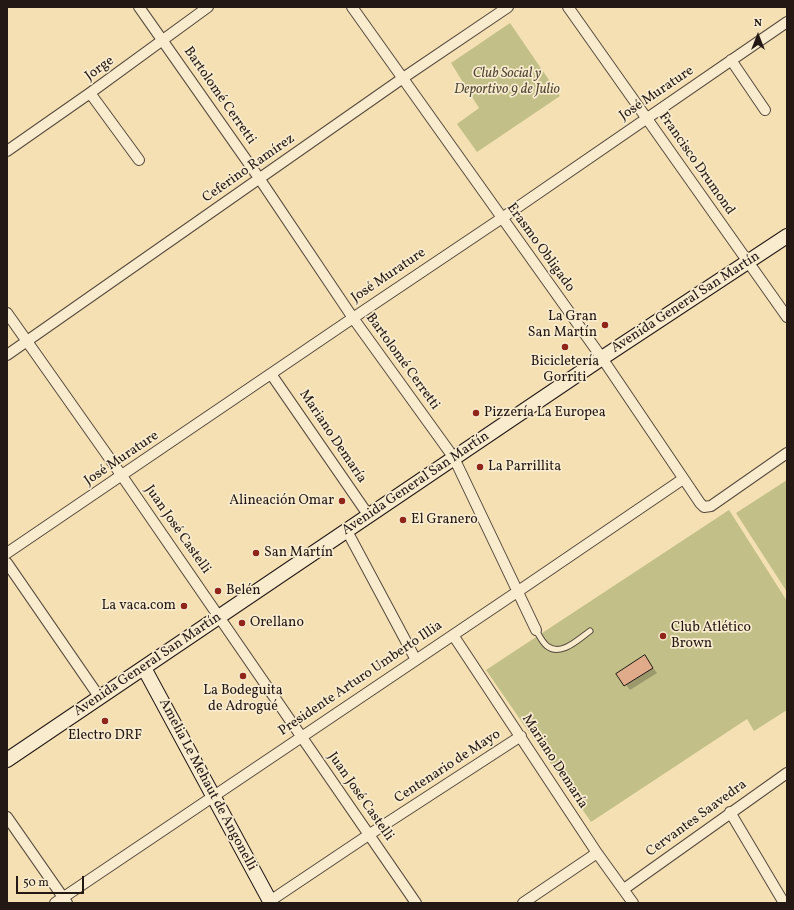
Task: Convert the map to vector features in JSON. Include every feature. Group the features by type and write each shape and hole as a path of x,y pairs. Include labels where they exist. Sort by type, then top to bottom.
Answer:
{"main road":[{"name":"Avenida General San Martín","path":"7,760 602,358 787,236"},
{"name":"Amelia Le Mehaut de Angonelli","path":"144,668 271,902"}],"street":[{"name":"Bartolomé Cerretti","path":"139,7 259,178 353,318 454,458 536,630"},
{"name":"Jorge","path":"7,151 163,41 208,7"},
{"name":"Erasmo Obligado","path":"352,7 602,358 683,479 704,507 711,506 787,453"},
{"name":"Ceferino Ramírez","path":"7,355 26,340 259,178 508,7"},
{"name":"Francisco Drumond","path":"568,7 787,318"},
{"name":"José Murature","path":"7,554 502,218 787,22"},
{"path":"731,60 765,110"},
{"path":"90,93 139,160"},
{"name":"Juan José Castelli","path":"7,313 220,617 416,903"},
{"name":"Mariano Demaría","path":"271,374 369,516"},
{"name":"Presidente Arturo Umberto Illia","path":"62,901 213,796 683,479"},
{"path":"346,531 416,660"},
{"path":"7,563 100,698"},
{"name":"Mariano Demaría","path":"453,635 597,853 633,903"},
{"name":"Centenario de Mayo","path":"271,902 370,834 521,736"},
{"name":"Cervantes Saavedra","path":"624,889 730,812 787,773"},
{"path":"730,812 784,903"},
{"path":"7,818 62,901"},
{"path":"523,903 597,853"}],"lane":[{"path":"536,630 547,646 553,649 567,647 590,631"}],"green space":[{"name":"Club Social y Deportivo 9 de Julio","path":"510,23 560,96 477,152 457,124 479,108 451,63"},
{"path":"787,480 787,592 736,513"},
{"name":"Club Atlético Brown","path":"729,510 787,601 787,710 754,731 747,719 591,822 486,670"}],"building":[{"path":"645,655 653,668 624,686 616,674"}],"place":[{"name":"La Gran San Martín","path":"605,325"},
{"name":"Bicicletería Gorriti","path":"565,347"},
{"name":"Pizzería La Europea","path":"476,413"},
{"name":"La Parrillita","path":"480,467"},
{"name":"Alineación Omar","path":"342,501"},
{"name":"El Granero","path":"403,520"},
{"name":"San Martín","path":"256,553"},
{"name":"Belén","path":"218,591"},
{"name":"La vaca.com","path":"184,606"},
{"name":"Orellano","path":"242,623"},
{"name":"Club Atlético Brown","path":"663,636"},
{"name":"La Bodeguita de Adrogué","path":"243,676"},
{"name":"Electro DRF","path":"105,721"}]}
